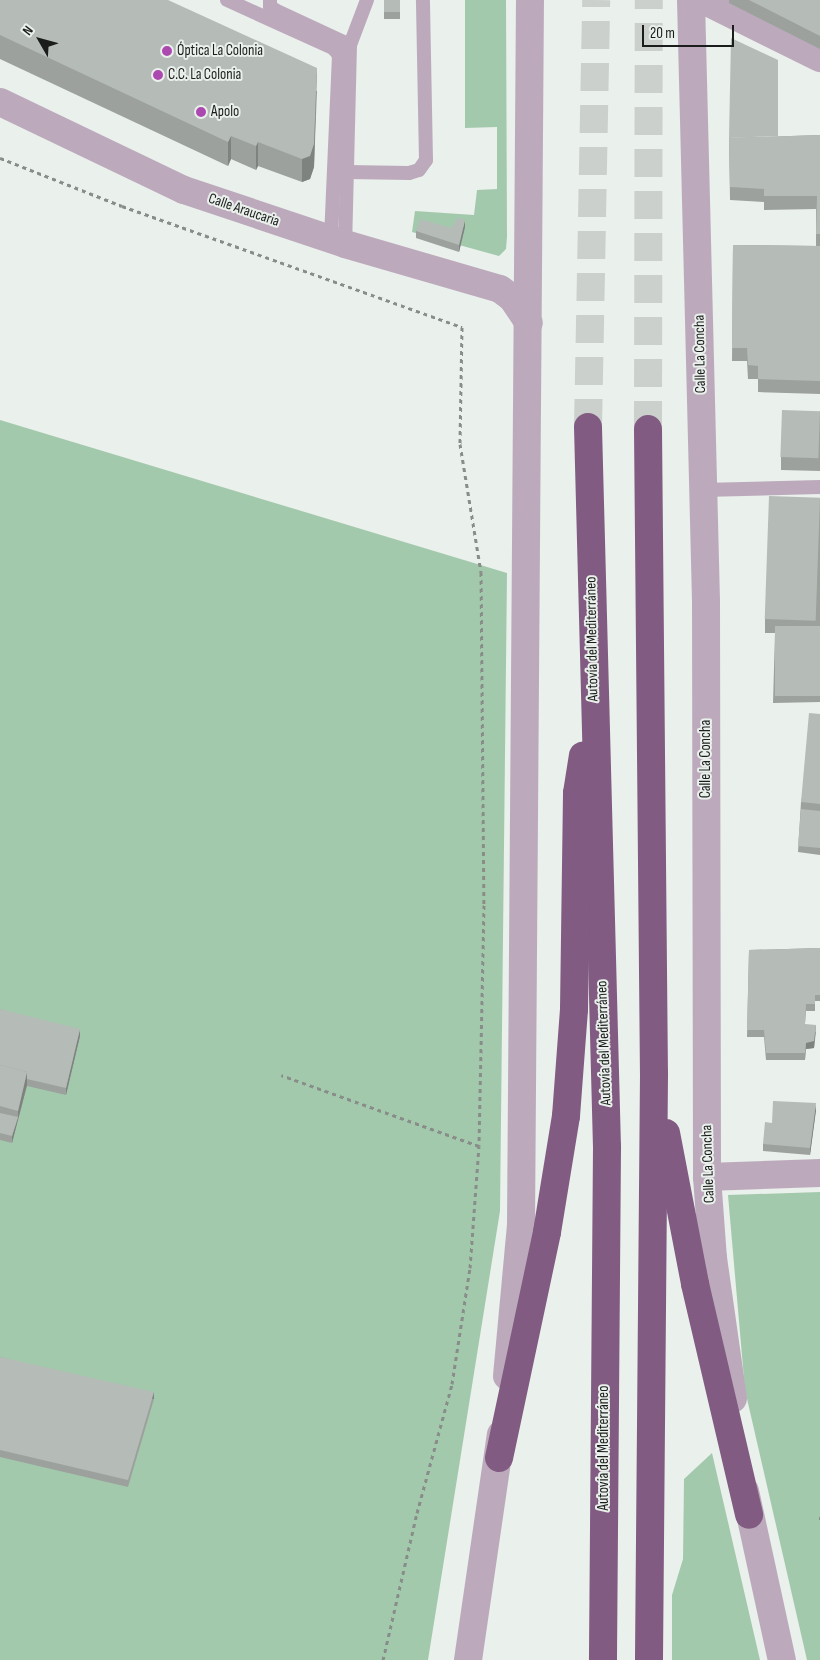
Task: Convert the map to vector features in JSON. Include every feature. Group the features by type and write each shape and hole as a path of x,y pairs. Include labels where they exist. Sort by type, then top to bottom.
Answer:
{"highway":[{"name":"Autovía del Mediterráneo","path":"588,427 593,691 607,1147 602,1660"},
{"path":"648,430 654,1074 649,1660"},
{"path":"499,1458 547,1232 566,1116 574,1009 577,793 593,691"},
{"path":"654,1074 695,1284 748,1515"}],"street":[{"path":"468,1660 499,1458 521,1225 530,0"},
{"name":"Calle La Concha","path":"691,0 703,490 707,1177 713,1258 748,1515 782,1660"},
{"path":"703,0 820,58"},
{"name":"Calle Araucaria","path":"0,102 184,190 338,242 500,289 512,298 529,323"},
{"path":"500,289 518,276 529,254"},
{"path":"707,1177 820,1174"}],"lane":[{"path":"227,0 333,48 339,55 338,242"},
{"path":"250,10 263,8 269,0"},
{"path":"269,0 270,7 275,10 350,45"},
{"path":"338,242 348,172 350,45 367,0"},
{"path":"348,172 409,173 419,170 426,160 423,0"},
{"path":"703,490 820,487"}],"path":[{"path":"0,158 122,206 462,327 460,444 481,572 484,905 479,1146 470,1268 452,1384 417,1513 383,1660"},
{"path":"281,1075 479,1146"}],"green space":[{"path":"465,0 506,0 507,237 506,249 499,256 412,232 415,211 474,215 477,190 497,189 497,127 465,128"},
{"path":"0,420 507,573 500,1211 428,1660 0,1660"},
{"path":"820,1192 820,1660 807,1660 745,1390 728,1195"},
{"path":"712,1453 760,1660 672,1660 672,1595 683,1559 684,1479"}],"building":[{"name":"C.C. La Colonia","path":"0,0 168,0 317,68 314,144 310,156 302,159 258,142 256,146 231,136 228,142 0,35"},
{"path":"384,0 400,0 400,12 384,12"},
{"path":"749,0 820,0 820,36"},
{"path":"731,38 778,60 778,136 729,138"},
{"path":"820,135 820,234 816,234 817,196 764,196 764,189 730,187 729,138"},
{"path":"458,218 465,220 459,245 416,231 420,219 451,228"},
{"path":"733,245 820,246 820,381 758,379 758,366 748,365 747,348 732,348"},
{"path":"782,410 820,411 818,458 780,457"},
{"path":"769,496 820,498 816,621 765,619"},
{"path":"775,626 820,626 820,696 775,696"},
{"path":"809,713 820,714 820,804 801,802"},
{"path":"801,809 820,811 820,848 798,846"},
{"path":"820,948 820,995 815,995 815,1004 806,1004 805,1024 816,1025 814,1041 806,1043 805,1053 766,1053 764,1030 747,1030 749,950"},
{"path":"0,1009 80,1029 66,1088 27,1079 27,1072 0,1065"},
{"path":"0,1065 27,1072 18,1111 0,1106"},
{"path":"773,1101 816,1103 810,1148 763,1144 765,1122 772,1123"},
{"path":"0,1113 18,1117 12,1136 0,1133"},
{"path":"0,1357 154,1392 128,1480 0,1450"}],"tunnel":[{"path":"588,427 596,0"},
{"path":"648,429 649,0"}],"place":[{"name":"Óptica La Colonia","path":"167,51"},
{"name":"C.C. La Colonia","path":"158,75"},
{"name":"Apolo","path":"201,112"}]}
